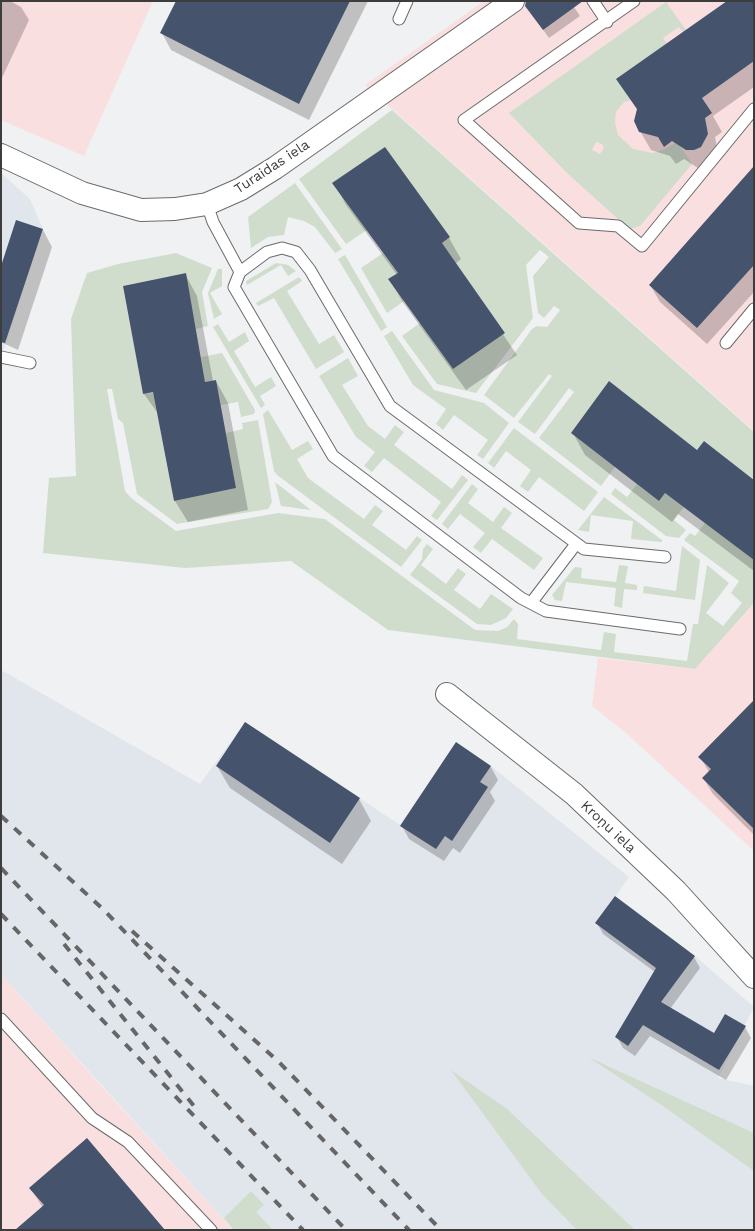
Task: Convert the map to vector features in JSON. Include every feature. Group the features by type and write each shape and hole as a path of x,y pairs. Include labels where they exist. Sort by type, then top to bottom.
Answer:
{"street":[{"name":"Turaidas iela","path":"1,156 82,193 141,210 175,209 207,204 241,190 275,168 513,1"},
{"name":"Kroņu iela","path":"447,694 574,794 676,892 754,977"}],"lane":[{"path":"399,19 407,1"},
{"path":"593,1 607,22"},
{"path":"634,1 607,22 464,120 579,223 618,226 642,246 754,109"},
{"path":"207,204 213,222 240,272"},
{"path":"665,557 584,549 390,406 310,270 296,252 282,248 267,252 240,272 234,287 333,456 506,587 546,611 680,630"},
{"path":"726,343 754,309"},
{"path":"1,356 30,363"},
{"path":"531,603 576,544"},
{"path":"1,1019 92,1118 128,1142 211,1230"}],"shaded area":[{"path":"1,1 153,1 84,156 1,120"},
{"path":"484,1 754,1 754,431 365,85"},
{"path":"1,173 30,199 43,229 1,358"},
{"path":"754,603 754,851 626,733 592,706 598,658 695,669"},
{"path":"1,670 200,784 245,722 400,825 456,742 491,766 629,877 615,897 695,956 754,1007 718,1078 754,1086 754,1230 233,1230 1,974"},
{"path":"1,974 105,1090 233,1230 1,1230"}],"green space":[{"path":"666,2 686,30 683,32 679,27 663,38 667,44 631,100 624,102 616,112 615,123 618,135 633,149 653,153 677,142 692,164 640,226 629,229 566,172 509,113","holes":["596,142 602,144 604,148 600,154 592,150"]},
{"path":"392,110 754,432 754,480 704,441 697,450 609,382 615,467 601,486 539,438 574,392 569,388 535,434 518,422 552,376 549,374 514,418 484,395 532,329 537,326 547,327 560,310 554,306 544,318 538,313 533,276 549,257 540,250 526,265 533,318 476,393 437,384 402,336 420,323 453,369 505,333 442,243 450,237 367,230 346,244 299,179"},
{"path":"295,183 342,249 335,253 315,227 304,221 288,217 284,235 268,237 251,248 248,217"},
{"path":"176,253 212,268 202,292 208,326 196,329 185,273 123,286 143,394 153,393 174,501 236,488 226,433 243,429 242,423 258,420 272,502 268,509 177,524 137,494 123,423 118,419 112,389 107,389 125,491 131,498 176,531 278,513 325,519 475,630 498,631 507,627 514,619 518,624 517,639 601,650 604,632 616,634 614,652 687,661 693,624 698,624 707,565 729,583 706,613 723,626 742,603 731,593 739,581 684,540 690,533 695,536 705,523 754,558 754,603 695,669 388,630 291,561 185,568 43,553 49,478 76,476 71,319 87,273 118,264"},
{"path":"383,253 398,273 404,301 387,313 361,268"},
{"path":"345,255 387,327 381,331 338,259"},
{"path":"276,263 288,265 296,271 288,276 281,265 247,285 246,281"},
{"path":"218,269 222,269 222,286 210,293 222,314 214,319 208,293"},
{"path":"299,277 302,281 287,291 319,344 334,335 344,352 316,369 274,298 258,306 256,303"},
{"path":"218,324 229,342 245,332 249,341 234,351 255,387 271,377 276,386 260,396 265,405 261,408 213,327"},
{"path":"392,331 434,390 484,403 509,423 483,459 477,455 488,440 454,415 443,430 436,424 446,409 413,385 384,336"},
{"path":"222,353 255,410 254,414 241,417 238,402 221,405 216,380 205,382 201,357"},
{"path":"348,358 358,376 342,385 368,426 385,439 395,425 404,432 394,445 452,489 462,475 468,480 437,520 431,516 441,502 384,458 372,472 364,466 375,452 356,437 319,376"},
{"path":"268,410 292,450 308,441 313,449 297,459 308,478 364,519 375,505 383,511 372,525 406,550 417,536 422,540 401,567 277,475 274,471 263,414"},
{"path":"514,428 598,492 584,511 539,477 528,492 520,486 531,470 506,451 494,468 488,463"},
{"path":"275,482 311,510 281,506"},
{"path":"472,484 478,489 468,503 493,522 504,507 512,513 501,528 543,558 534,570 492,539 481,553 473,547 485,533 460,514 448,529 442,524"},
{"path":"637,484 659,501 665,493 684,507 674,520 686,530 679,538 666,536 611,494 615,488 627,497"},
{"path":"604,497 662,540 662,542 631,539 633,521 591,515 589,532 578,530"},
{"path":"427,544 433,549 421,565 446,584 458,568 466,574 454,590 480,609 491,594 513,609 506,618 491,625 477,624 410,575 422,559 423,549"},
{"path":"682,546 700,560 695,600 643,593 644,586 676,591"},
{"path":"619,565 628,566 625,583 637,585 637,590 624,589 622,608 614,606 616,588 566,582 562,601 555,600 552,595 575,567 582,568 581,578 616,582"},
{"path":"588,1057 754,1133 754,1171 663,1106"},
{"path":"451,1070 507,1109 635,1230 577,1230 542,1194"},
{"path":"251,1191 264,1205 256,1212 273,1230 234,1230 224,1218"}],"building":[{"path":"176,1 350,1 299,104 160,33"},
{"path":"526,1 583,1 543,30 525,6"},
{"path":"727,1 754,1 754,61 702,98 712,113 705,118 708,134 701,147 694,150 686,150 672,141 664,147 658,137 639,132 634,121 637,109 616,79"},
{"path":"385,147 450,237 442,243 505,333 453,369 388,279 398,273 332,183"},
{"path":"754,166 754,265 697,328 649,285"},
{"path":"16,220 43,229 5,343 1,342 1,266"},
{"path":"186,273 205,382 216,380 236,488 174,501 153,392 143,394 123,286"},
{"path":"609,381 697,450 704,441 754,480 754,560 665,493 659,501 571,433"},
{"path":"754,700 754,829 702,778 711,769 698,757"},
{"path":"245,722 360,798 330,843 216,766"},
{"path":"456,742 491,766 480,782 488,787 452,841 445,836 436,849 400,826"},
{"path":"615,896 695,956 661,1002 714,1033 725,1014 746,1026 719,1070 643,1025 628,1046 615,1037 656,968 595,923"},
{"path":"87,1138 165,1230 15,1230 44,1205 29,1188"}],"railway":[{"path":"1,816 104,910 409,1230"},
{"path":"1,868 346,1230"},
{"path":"1,914 303,1230"},
{"path":"132,931 279,1062 441,1230"},
{"path":"64,944 194,1106"}]}
